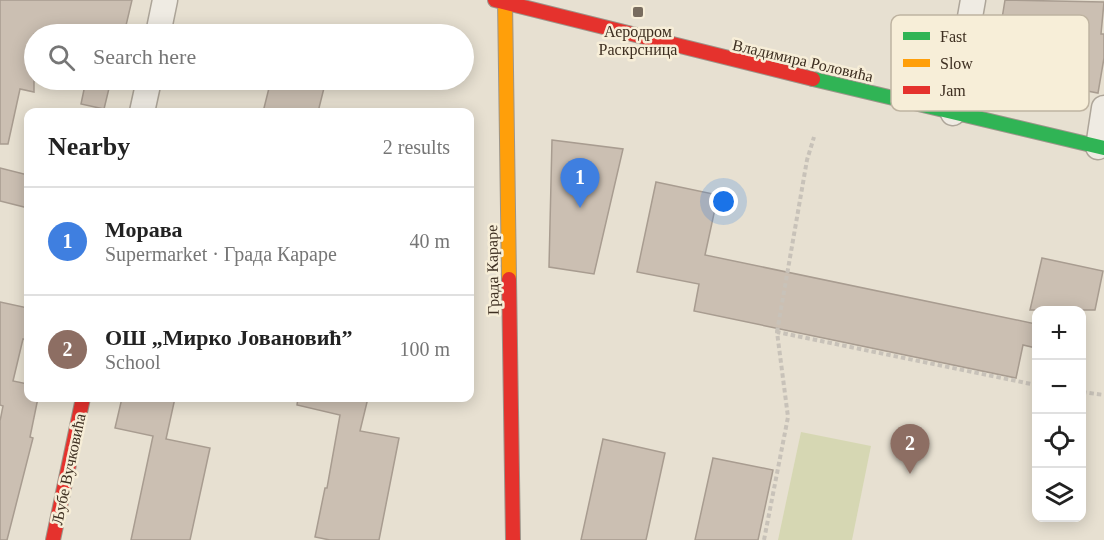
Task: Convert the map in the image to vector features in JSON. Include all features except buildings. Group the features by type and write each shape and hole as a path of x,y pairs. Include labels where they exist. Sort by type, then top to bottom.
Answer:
{"street":[{"path":"160,24 165,0"},
{"path":"970,15 973,0"},
{"name":"Владимира Роловића","path":"502,1 891,97"},
{"name":"Града Караре","path":"502,1 513,540"},
{"path":"143,108 147,90"},
{"path":"1101,147 1104,108"},
{"name":"Владимира Роловића","path":"949,111 1101,147"},
{"name":"Љубе Вучковића","path":"53,540 82,402"}],"path":[{"path":"764,540 788,417 777,332 807,160 814,137"},
{"path":"777,332 1032,384"},
{"path":"1086,393 1104,395"}],"green space":[{"path":"801,432 871,446 852,540 778,540"}],"traffic: fast":[{"path":"813,79 891,97"},
{"path":"948,111 1104,148"}],"traffic: slow":[{"path":"505,0 509,279"}],"traffic: jam":[{"path":"495,0 813,79"},
{"path":"509,279 513,540"},
{"path":"53,540 82,402"}],"place":[{"name":"Аеродром Раскрсница","path":"638,12"},
{"name":"Морава","path":"580,208"},
{"name":"ОШ „Мирко Јовановић”","path":"910,474"}]}
